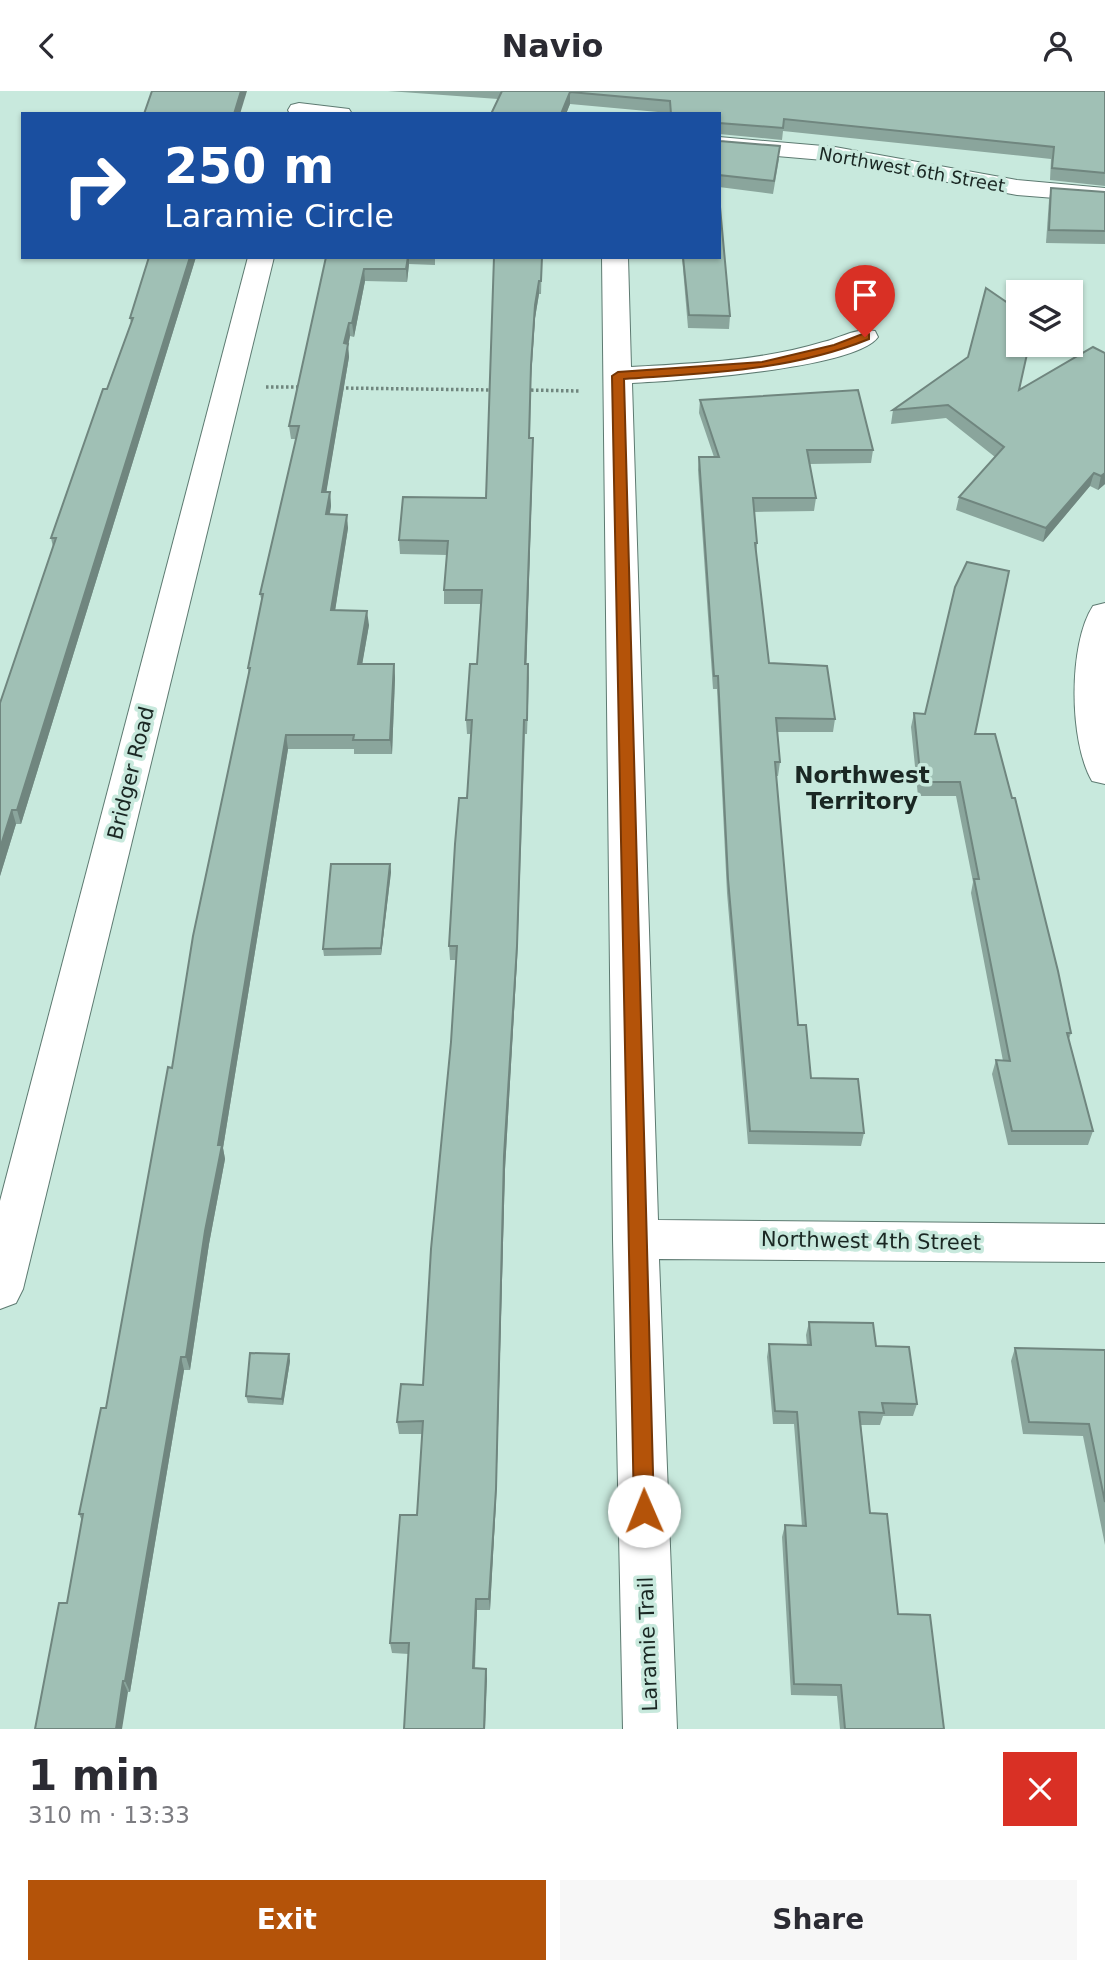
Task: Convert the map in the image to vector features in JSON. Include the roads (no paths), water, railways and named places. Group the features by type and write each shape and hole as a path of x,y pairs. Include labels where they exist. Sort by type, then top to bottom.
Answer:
{"street":[{"path":"300,105 332,112"},
{"name":"Northwest 6th Street","path":"721,144 837,154 1048,194 1105,195"},
{"name":"Bridger Road","path":"0,1289 260,259"},
{"name":"Laramie Trail","path":"615,259 636,1239 650,1729"},
{"path":"618,376 762,365 838,348 865,337"},
{"path":"1105,613 1094,646 1090,690 1095,738 1105,772"},
{"name":"Northwest 4th Street","path":"636,1239 1105,1243"}],"district":[{"name":"Northwest Territory","path":"862,788"}]}
